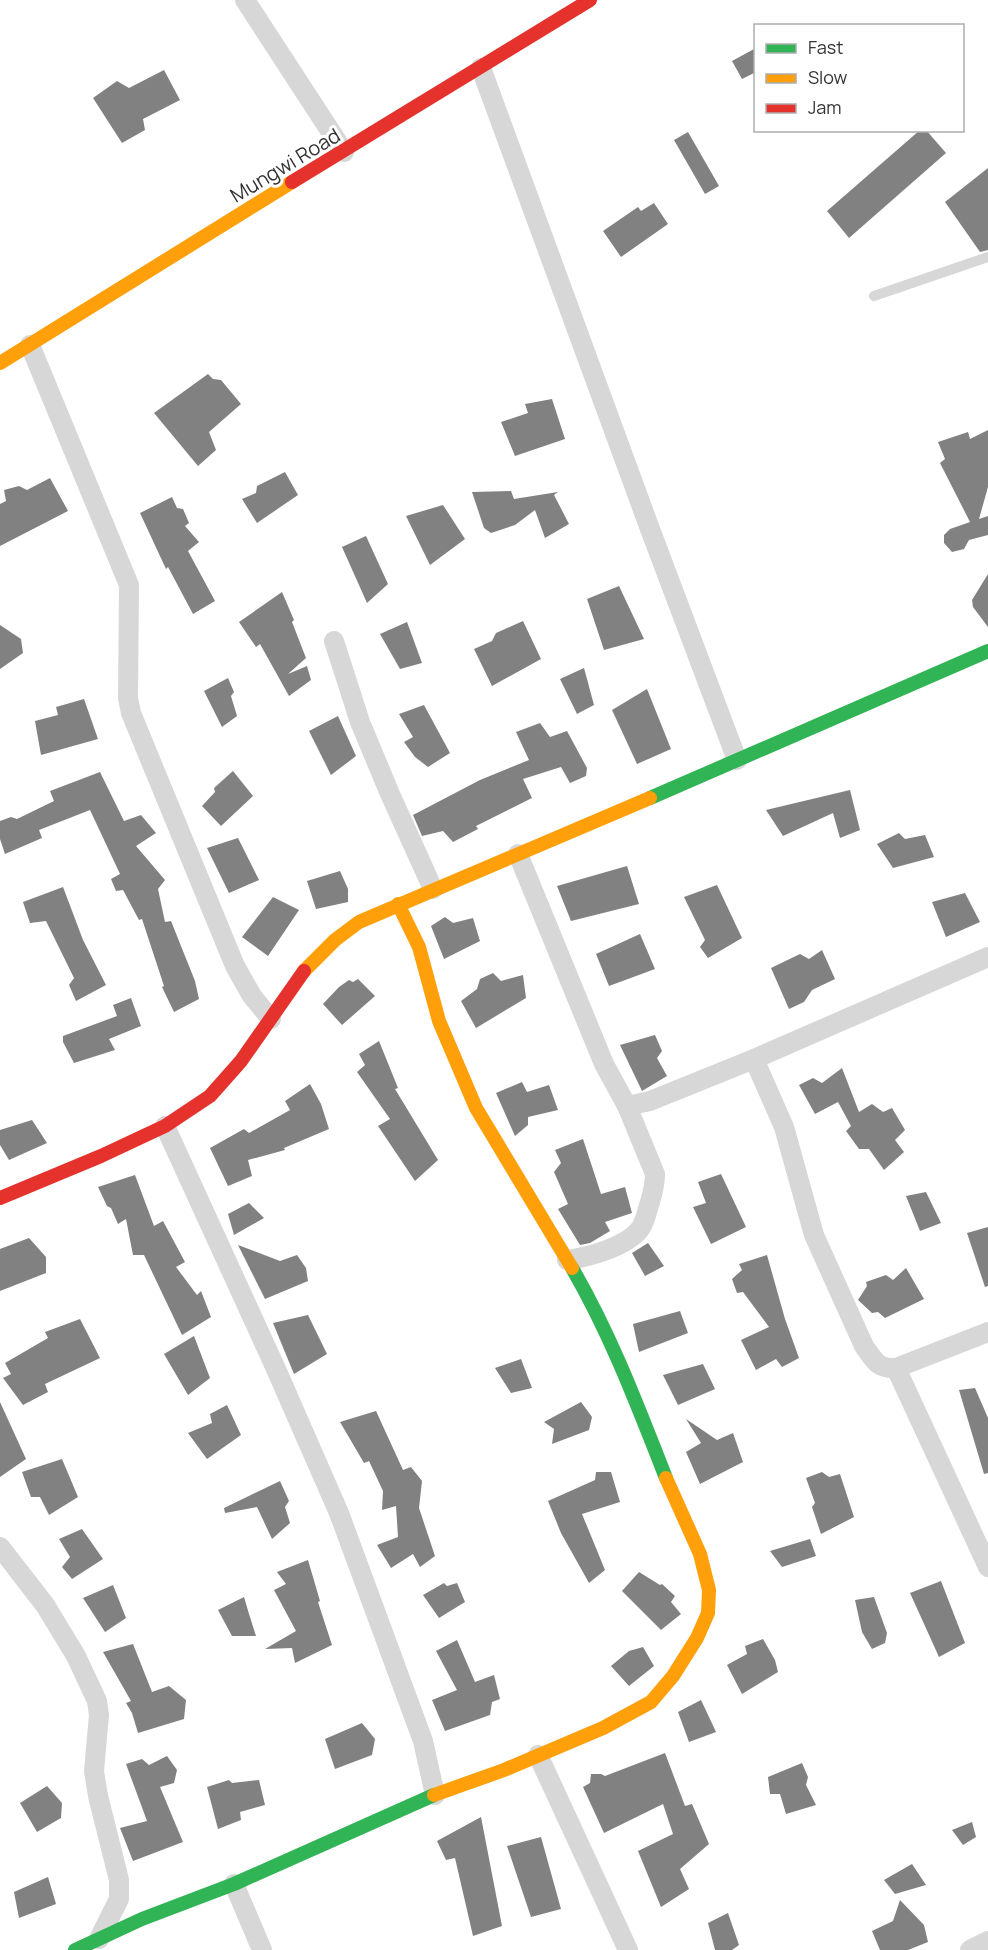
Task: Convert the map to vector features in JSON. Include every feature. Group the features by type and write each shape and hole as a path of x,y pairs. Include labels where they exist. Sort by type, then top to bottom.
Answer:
{"street":[{"path":"245,0 344,152"},
{"name":"Mungwi Road","path":"0,363 123,285 590,0"},
{"path":"481,68 737,760"},
{"path":"30,345 129,585 128,698 131,713 235,966 252,996 271,1019"},
{"path":"334,641 360,722 433,889"},
{"path":"0,1198 165,1126 210,1095 241,1061 307,967 335,940 359,922 398,903 518,854 988,651"},
{"path":"518,854 604,1064 627,1106 655,1174 655,1184 640,1230 598,1254 567,1260"},
{"path":"75,1950 142,1919 234,1884 435,1795 603,1728 651,1702 692,1648 708,1613 709,1590 700,1554 666,1478 624,1371 590,1298 476,1108 439,1021 419,946 398,903"},
{"path":"627,1106 650,1101 754,1059 988,957"},
{"path":"754,1059 784,1127 814,1235 864,1346 875,1362 885,1368 896,1368 988,1332"},
{"path":"165,1126 339,1513 423,1741 435,1795"},
{"path":"896,1368 988,1567"},
{"path":"0,1547 45,1605 76,1656 97,1701 99,1715 94,1771 119,1880 119,1899 99,1939"},
{"path":"538,1755 628,1950"},
{"path":"234,1884 262,1950"},
{"path":"970,1950 988,1941"}],"lane":[{"path":"874,296 988,257"}],"building":[{"path":"754,49 754,73 742,79 732,61"},
{"path":"164,70 180,100 143,119 145,130 122,143 93,98 117,81 129,88"},
{"path":"688,132 719,186 705,194 674,140"},
{"path":"918,132 928,132 946,153 849,238 827,211"},
{"path":"988,168 988,250 980,252 945,202"},
{"path":"654,203 668,224 621,257 603,231 638,207 641,211"},
{"path":"208,374 213,379 221,380 241,404 209,432 216,450 198,466 154,413"},
{"path":"552,399 565,439 515,456 501,422 528,413 525,404"},
{"path":"988,430 988,487 979,519 988,516 988,535 969,540 964,549 952,552 944,543 944,535 950,529 970,522 940,463 945,459 938,442 968,432 970,439"},
{"path":"285,472 298,495 257,523 242,499 256,493 257,486"},
{"path":"50,478 68,511 0,546 0,504 6,501 4,490 19,486 27,490"},
{"path":"511,491 514,499 558,492 554,495 569,524 545,538 535,510 515,525 491,533 484,528 472,492"},
{"path":"172,497 177,508 183,509 189,523 185,526 199,542 188,551 215,601 193,614 168,567 166,569 140,513"},
{"path":"443,505 465,539 430,565 406,516"},
{"path":"366,536 388,584 367,603 342,547"},
{"path":"988,574 988,627 973,607 972,600"},
{"path":"619,586 644,639 604,650 587,599"},
{"path":"282,592 306,658 288,674 307,666 311,680 289,696 260,644 256,647 239,622"},
{"path":"523,621 541,659 492,686 474,649 492,641 496,633"},
{"path":"407,622 422,663 400,669 380,634"},
{"path":"0,625 21,639 23,653 0,669"},
{"path":"584,668 594,705 577,714 560,679"},
{"path":"228,678 234,692 231,696 237,716 222,727 204,691"},
{"path":"647,689 671,749 637,764 612,710"},
{"path":"84,699 98,739 41,755 35,721 58,715 56,707"},
{"path":"424,705 450,753 428,767 415,757 404,742 413,737 399,714"},
{"path":"338,716 356,756 331,775 309,731"},
{"path":"540,723 550,737 567,731 587,768 586,776 570,783 561,767 523,779 532,798 476,826 478,829 453,842 443,831 422,836 413,815 480,780 529,760 516,732"},
{"path":"233,771 253,796 221,826 202,806 215,792 214,788"},
{"path":"100,772 124,821 141,815 156,833 136,846 165,880 158,889 165,922 171,921 195,981 199,999 174,1012 162,987 164,986 142,919 139,920 123,890 116,891 111,879 120,874 90,810 39,830 42,838 5,854 0,839 0,821 11,817 17,819 54,801 50,791"},
{"path":"850,790 860,830 840,838 833,813 783,836 766,810"},
{"path":"899,833 905,839 925,835 934,857 893,868 877,844"},
{"path":"238,838 259,880 229,893 207,848"},
{"path":"627,866 639,904 571,921 557,886"},
{"path":"340,871 348,889 348,902 316,909 307,881"},
{"path":"717,885 742,938 708,958 700,947 705,940 684,897"},
{"path":"63,887 83,940 106,985 76,1001 69,985 74,978 46,921 30,923 23,902"},
{"path":"965,893 980,922 946,937 932,902"},
{"path":"273,897 299,910 268,956 242,937"},
{"path":"445,917 453,923 473,918 480,941 444,959 431,926"},
{"path":"640,934 655,969 609,986 596,954"},
{"path":"822,950 835,979 812,990 804,1002 789,1009 771,968 800,954 809,959"},
{"path":"493,973 501,981 523,975 526,998 476,1028 461,1001 477,989 480,979"},
{"path":"358,979 375,996 342,1025 323,1004 339,987 349,980 353,982"},
{"path":"131,998 141,1026 109,1039 115,1050 74,1063 63,1042 63,1036 117,1016 113,1005"},
{"path":"655,1035 662,1051 657,1058 667,1076 642,1091 620,1045"},
{"path":"379,1041 398,1088 395,1089 438,1160 415,1181 378,1126 390,1119 357,1072 365,1065 359,1054"},
{"path":"842,1068 859,1112 872,1104 883,1112 892,1108 905,1130 895,1140 904,1152 884,1170 869,1149 859,1149 846,1131 851,1126 838,1102 815,1114 799,1085 813,1078 822,1083"},
{"path":"522,1082 527,1092 549,1085 558,1110 528,1117 528,1125 515,1136 496,1093"},
{"path":"310,1084 321,1104 329,1129 284,1148 285,1150 248,1160 252,1176 228,1186 210,1148 244,1129 249,1133 290,1110 285,1101"},
{"path":"32,1120 47,1143 9,1160 0,1145 0,1130"},
{"path":"583,1139 601,1194 625,1187 632,1213 605,1222 610,1231 590,1243 580,1245 558,1209 568,1204 554,1172 561,1163 555,1150"},
{"path":"721,1174 746,1227 711,1244 693,1207 706,1203 698,1182"},
{"path":"135,1175 154,1226 163,1221 185,1262 176,1267 197,1295 201,1291 211,1317 182,1335 144,1255 133,1255 126,1219 118,1224 98,1187"},
{"path":"926,1192 941,1223 920,1231 906,1196"},
{"path":"249,1203 264,1218 234,1235 228,1214"},
{"path":"988,1227 988,1286 985,1287 967,1233"},
{"path":"29,1238 46,1257 46,1273 0,1291 0,1249"},
{"path":"648,1243 664,1266 645,1276 632,1253"},
{"path":"238,1245 280,1261 297,1255 306,1268 308,1281 265,1299"},
{"path":"767,1255 799,1358 782,1367 776,1359 756,1370 741,1340 769,1327 743,1292 737,1293 732,1279 742,1270 739,1264"},
{"path":"906,1268 924,1299 885,1318 878,1312 872,1313 858,1300 867,1286 866,1282 886,1275 893,1280"},
{"path":"680,1311 688,1333 639,1352 633,1324"},
{"path":"308,1315 327,1354 294,1374 273,1323"},
{"path":"80,1319 100,1358 45,1384 48,1392 23,1405 3,1378 11,1374 5,1363 48,1338 45,1332"},
{"path":"194,1336 210,1378 188,1395 164,1354"},
{"path":"521,1359 532,1388 511,1393 495,1368"},
{"path":"703,1364 715,1389 678,1405 663,1375"},
{"path":"975,1388 988,1418 988,1473 984,1474 959,1390"},
{"path":"0,1402 26,1459 0,1477"},
{"path":"581,1402 592,1417 589,1430 552,1444 554,1429 544,1422"},
{"path":"227,1405 241,1435 207,1459 188,1433 212,1423 210,1414"},
{"path":"376,1411 403,1470 411,1467 422,1481 419,1508 435,1556 420,1567 413,1554 391,1568 377,1545 398,1537 396,1506 382,1510 383,1491 369,1461 364,1463 340,1422"},
{"path":"686,1419 717,1440 733,1433 743,1462 700,1484 686,1452 701,1443"},
{"path":"62,1459 78,1497 49,1515 40,1497 31,1497 22,1472"},
{"path":"596,1472 611,1472 620,1502 582,1514 605,1570 589,1583 561,1533 548,1501 595,1480"},
{"path":"822,1472 829,1477 840,1474 854,1517 821,1534 812,1507 815,1503 806,1478"},
{"path":"280,1481 289,1501 285,1507 290,1523 272,1539 257,1507 225,1513 224,1508"},
{"path":"82,1529 103,1559 72,1579 62,1567 70,1557 59,1539"},
{"path":"810,1539 816,1556 782,1567 770,1551"},
{"path":"308,1560 332,1645 295,1663 292,1648 265,1649 296,1631 274,1590 286,1584 277,1572"},
{"path":"639,1572 660,1585 662,1584 675,1596 671,1602 681,1614 661,1630 622,1591"},
{"path":"941,1581 965,1643 939,1657 910,1593"},
{"path":"444,1583 447,1586 457,1583 465,1602 439,1618 423,1595"},
{"path":"113,1585 126,1618 105,1632 83,1598"},
{"path":"244,1597 256,1636 232,1636 218,1610"},
{"path":"874,1597 887,1633 885,1643 872,1649 862,1632 855,1600"},
{"path":"763,1639 775,1660 778,1672 742,1694 727,1665 747,1654 745,1646"},
{"path":"457,1640 475,1682 494,1675 500,1699 492,1702 490,1715 445,1731 432,1700 457,1690 436,1651"},
{"path":"133,1644 152,1692 169,1686 186,1700 184,1719 138,1733 132,1713 126,1703 131,1701 103,1652"},
{"path":"643,1647 654,1666 629,1686 611,1666 629,1651"},
{"path":"701,1700 716,1732 689,1742 678,1712"},
{"path":"362,1723 375,1739 372,1755 335,1769 325,1739"},
{"path":"665,1753 685,1806 692,1804 709,1844 680,1869 689,1889 661,1907 638,1851 673,1834 663,1804 604,1833 583,1787 590,1783 591,1774 605,1776"},
{"path":"167,1756 177,1770 174,1783 160,1787 183,1842 133,1861 120,1828 147,1821 126,1764 142,1759 149,1765"},
{"path":"802,1763 808,1777 806,1785 816,1805 786,1814 780,1794 770,1794 768,1777"},
{"path":"229,1780 232,1783 259,1780 265,1805 240,1812 241,1820 218,1829 207,1787"},
{"path":"47,1786 62,1803 61,1818 37,1832 20,1803"},
{"path":"481,1817 502,1926 473,1936 455,1858 446,1860 437,1841"},
{"path":"972,1822 976,1837 963,1845 952,1830"},
{"path":"541,1837 561,1909 531,1917 507,1846"},
{"path":"912,1864 926,1885 895,1894 884,1880"},
{"path":"48,1877 56,1904 19,1918 14,1892"},
{"path":"900,1900 924,1925 928,1942 908,1950 880,1950 872,1931 893,1921"},
{"path":"728,1913 739,1945 732,1950 715,1950 708,1923"}],"traffic: fast":[{"path":"650,798 988,651"},
{"path":"572,1268 611,1345 666,1478"},
{"path":"75,1950 142,1919 234,1884 434,1795"}],"traffic: slow":[{"path":"0,363 292,182"},
{"path":"304,971 335,940 359,922 650,798"},
{"path":"398,904 419,947 439,1021 476,1108 572,1268"},
{"path":"434,1795 504,1770 603,1728 651,1702 673,1676 697,1638 708,1613 709,1590 700,1554 666,1478"}],"traffic: jam":[{"path":"292,182 590,0"},
{"path":"0,1198 101,1156 165,1126 210,1096 241,1061 304,971"}]}
